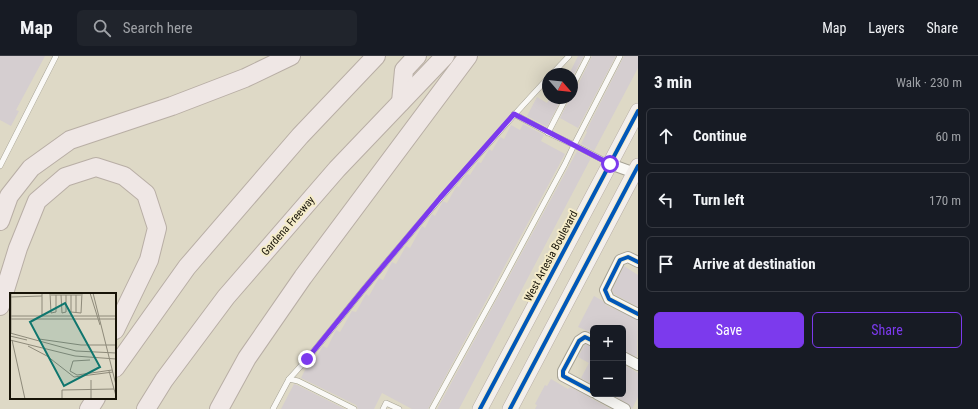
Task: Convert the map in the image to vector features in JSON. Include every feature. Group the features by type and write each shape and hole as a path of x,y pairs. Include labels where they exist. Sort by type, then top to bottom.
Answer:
{"highway":[{"path":"0,221 9,196 31,168 70,140 172,106 238,81 291,56"},
{"path":"116,367 187,268 300,136 376,56"},
{"path":"402,102 404,70 417,56"},
{"name":"Gardena Freeway","path":"146,409 164,380 226,297 337,169 445,56"},
{"path":"219,409 247,358 303,278 468,56"},
{"path":"0,306 18,248 37,201 65,177 96,168 124,176 146,194 157,228 150,260 116,328"},
{"path":"79,409 84,399"},
{"path":"88,409 95,399"}],"main road":[{"name":"West Artesia Boulevard","path":"480,409 638,111"},
{"path":"510,409 637,171"}],"street":[{"path":"610,164 637,171"},
{"path":"638,262 628,257 620,260 605,290 609,299 638,314"},
{"path":"589,339 579,341 563,371 563,376 590,390"},
{"path":"626,359 638,365"},
{"path":"603,397 625,409"}],"lane":[{"path":"0,166 56,56"},
{"path":"558,68 569,56"},
{"path":"578,75 588,56"},
{"path":"432,409 499,288 620,56"},
{"path":"274,409 290,379 363,290 440,198 542,84"},
{"path":"548,133 563,104"},
{"path":"514,114 610,164"},
{"path":"290,379 298,381 354,409"},
{"path":"384,409 386,403 399,409"}],"building":[{"path":"0,56 45,56 16,110 19,111 11,126 0,120"},
{"path":"578,56 584,56 577,68 572,68"},
{"path":"592,56 616,56 578,128 560,118 567,104 578,104 578,85"},
{"path":"624,56 638,56 638,68 594,151 581,144 587,132 586,131"},
{"path":"537,97 542,100 542,104 559,104 547,127 527,116"},
{"path":"523,124 544,135 541,141 565,154 428,409 412,409 382,393 374,409 358,409 356,405 301,378 309,362 313,363 323,346 327,348 336,330 340,332 352,311 356,312 366,294 369,296 379,278 383,280 392,262 396,264 406,246 410,248 422,226 425,228 432,214 435,216 443,201 447,203 456,187 459,187 467,174 470,175 478,162 481,163 489,149 492,151 500,137 504,139 511,125 520,130"},
{"path":"577,151 591,158 459,409 437,409"},
{"path":"624,266 638,275 638,307 614,294 612,290"},
{"path":"594,296 603,301 606,305 638,320 637,357 626,352 626,325 590,325 590,332 578,327"},
{"path":"585,344 590,346 590,383 581,378 589,363 578,357"},
{"path":"626,366 638,373 638,397 632,409 628,404 616,397 626,397"},
{"path":"551,379 568,389 570,387 574,389 611,409 535,409 537,405 535,404 545,385 547,386"},
{"path":"294,384 297,385 345,409 281,409"}],"cycle path":[{"path":"480,409 638,111"},
{"path":"510,409 638,166"},
{"path":"638,262 628,257 620,260 605,290 609,299 638,314"},
{"path":"590,340 585,337 579,341 563,371 563,376 590,390"}],"route":[{"path":"307,359 440,198 514,114 553,136 574,144 610,164"}]}
